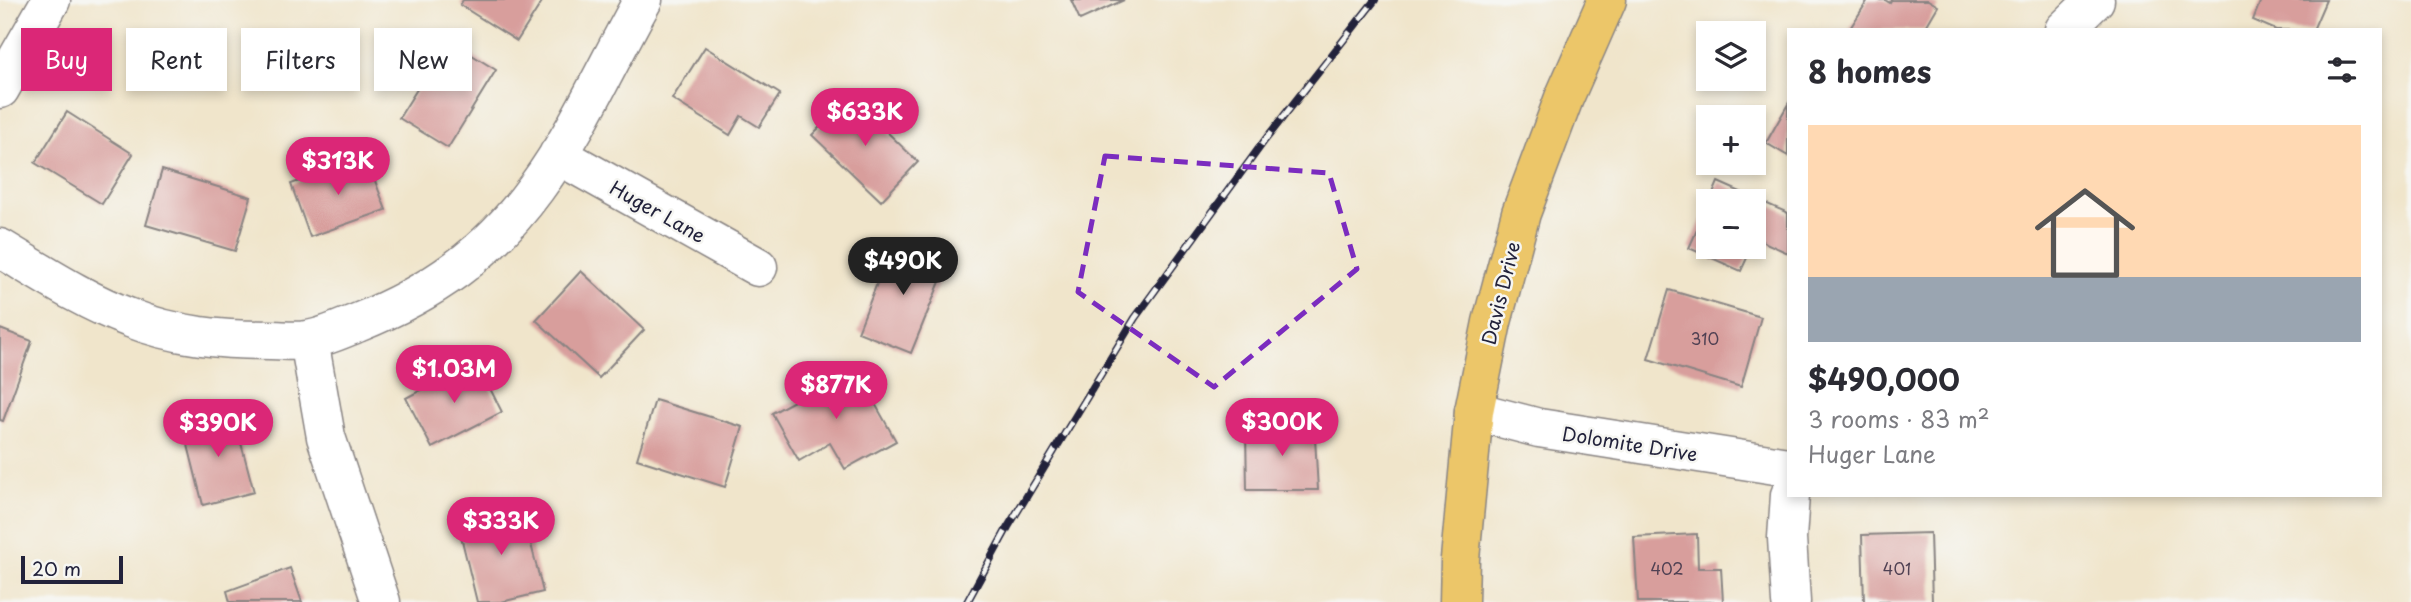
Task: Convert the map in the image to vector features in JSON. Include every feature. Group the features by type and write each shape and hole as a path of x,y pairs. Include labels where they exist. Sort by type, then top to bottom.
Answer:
{"main road":[{"name":"Davis Drive","path":"1458,602 1474,411 1492,322 1521,213 1564,98 1607,0"}],"street":[{"path":"0,89 51,0"},
{"path":"0,248 90,300 131,319 177,332 224,340 309,340 391,309 457,271 488,244 536,189 558,155 643,0"},
{"path":"2066,28 2095,0"},
{"name":"Huger Lane","path":"558,155 758,267"},
{"path":"309,340 326,437 381,602"},
{"name":"Dolomite Drive","path":"1474,411 1548,430 1787,467"},
{"path":"1790,497 1787,538 1791,602"}],"highlighted area":[{"path":"1105,156 1329,173 1357,269 1214,387 1078,292"}],"building":[{"path":"463,0 543,0 517,41 460,5"},
{"path":"1071,0 1124,0 1080,20"},
{"path":"1868,0 1885,0 1890,3 1891,0 1928,0 1938,6 1925,28 1850,28"},
{"path":"2261,0 2326,0 2314,28 2271,28 2253,20"},
{"path":"705,47 780,94 759,127 741,116 730,135 672,99"},
{"path":"472,55 496,70 448,148 399,118 416,91 472,91"},
{"path":"850,96 918,162 881,201 812,135"},
{"path":"1787,106 1787,155 1766,143"},
{"path":"67,112 133,154 102,204 35,163"},
{"path":"366,157 386,210 310,237 291,184"},
{"path":"162,170 251,197 235,251 146,225"},
{"path":"1718,182 1734,189 1715,189"},
{"path":"1766,203 1787,213 1787,253 1766,243"},
{"path":"1696,232 1696,251 1689,248"},
{"path":"894,240 948,262 911,353 858,332"},
{"path":"1714,259 1746,259 1741,271"},
{"path":"581,271 644,330 599,378 536,320"},
{"path":"1669,290 1761,317 1741,387 1648,359"},
{"path":"0,329 32,341 3,421 0,420"},
{"path":"476,361 502,412 432,448 406,398"},
{"path":"855,368 896,441 845,469 830,443 799,461 772,413"},
{"path":"655,400 743,427 725,487 637,459"},
{"path":"233,413 254,492 203,505 183,425"},
{"path":"1314,421 1318,490 1247,490 1246,430"},
{"path":"522,508 543,592 501,602 477,602 458,524"},
{"path":"1930,533 1932,602 1864,602 1862,535"},
{"path":"1697,534 1698,568 1721,568 1723,602 1638,602 1634,537"},
{"path":"290,568 302,602 230,602 227,591"}],"railway":[{"path":"967,602 1008,527 1135,318 1265,140 1375,0"}]}
